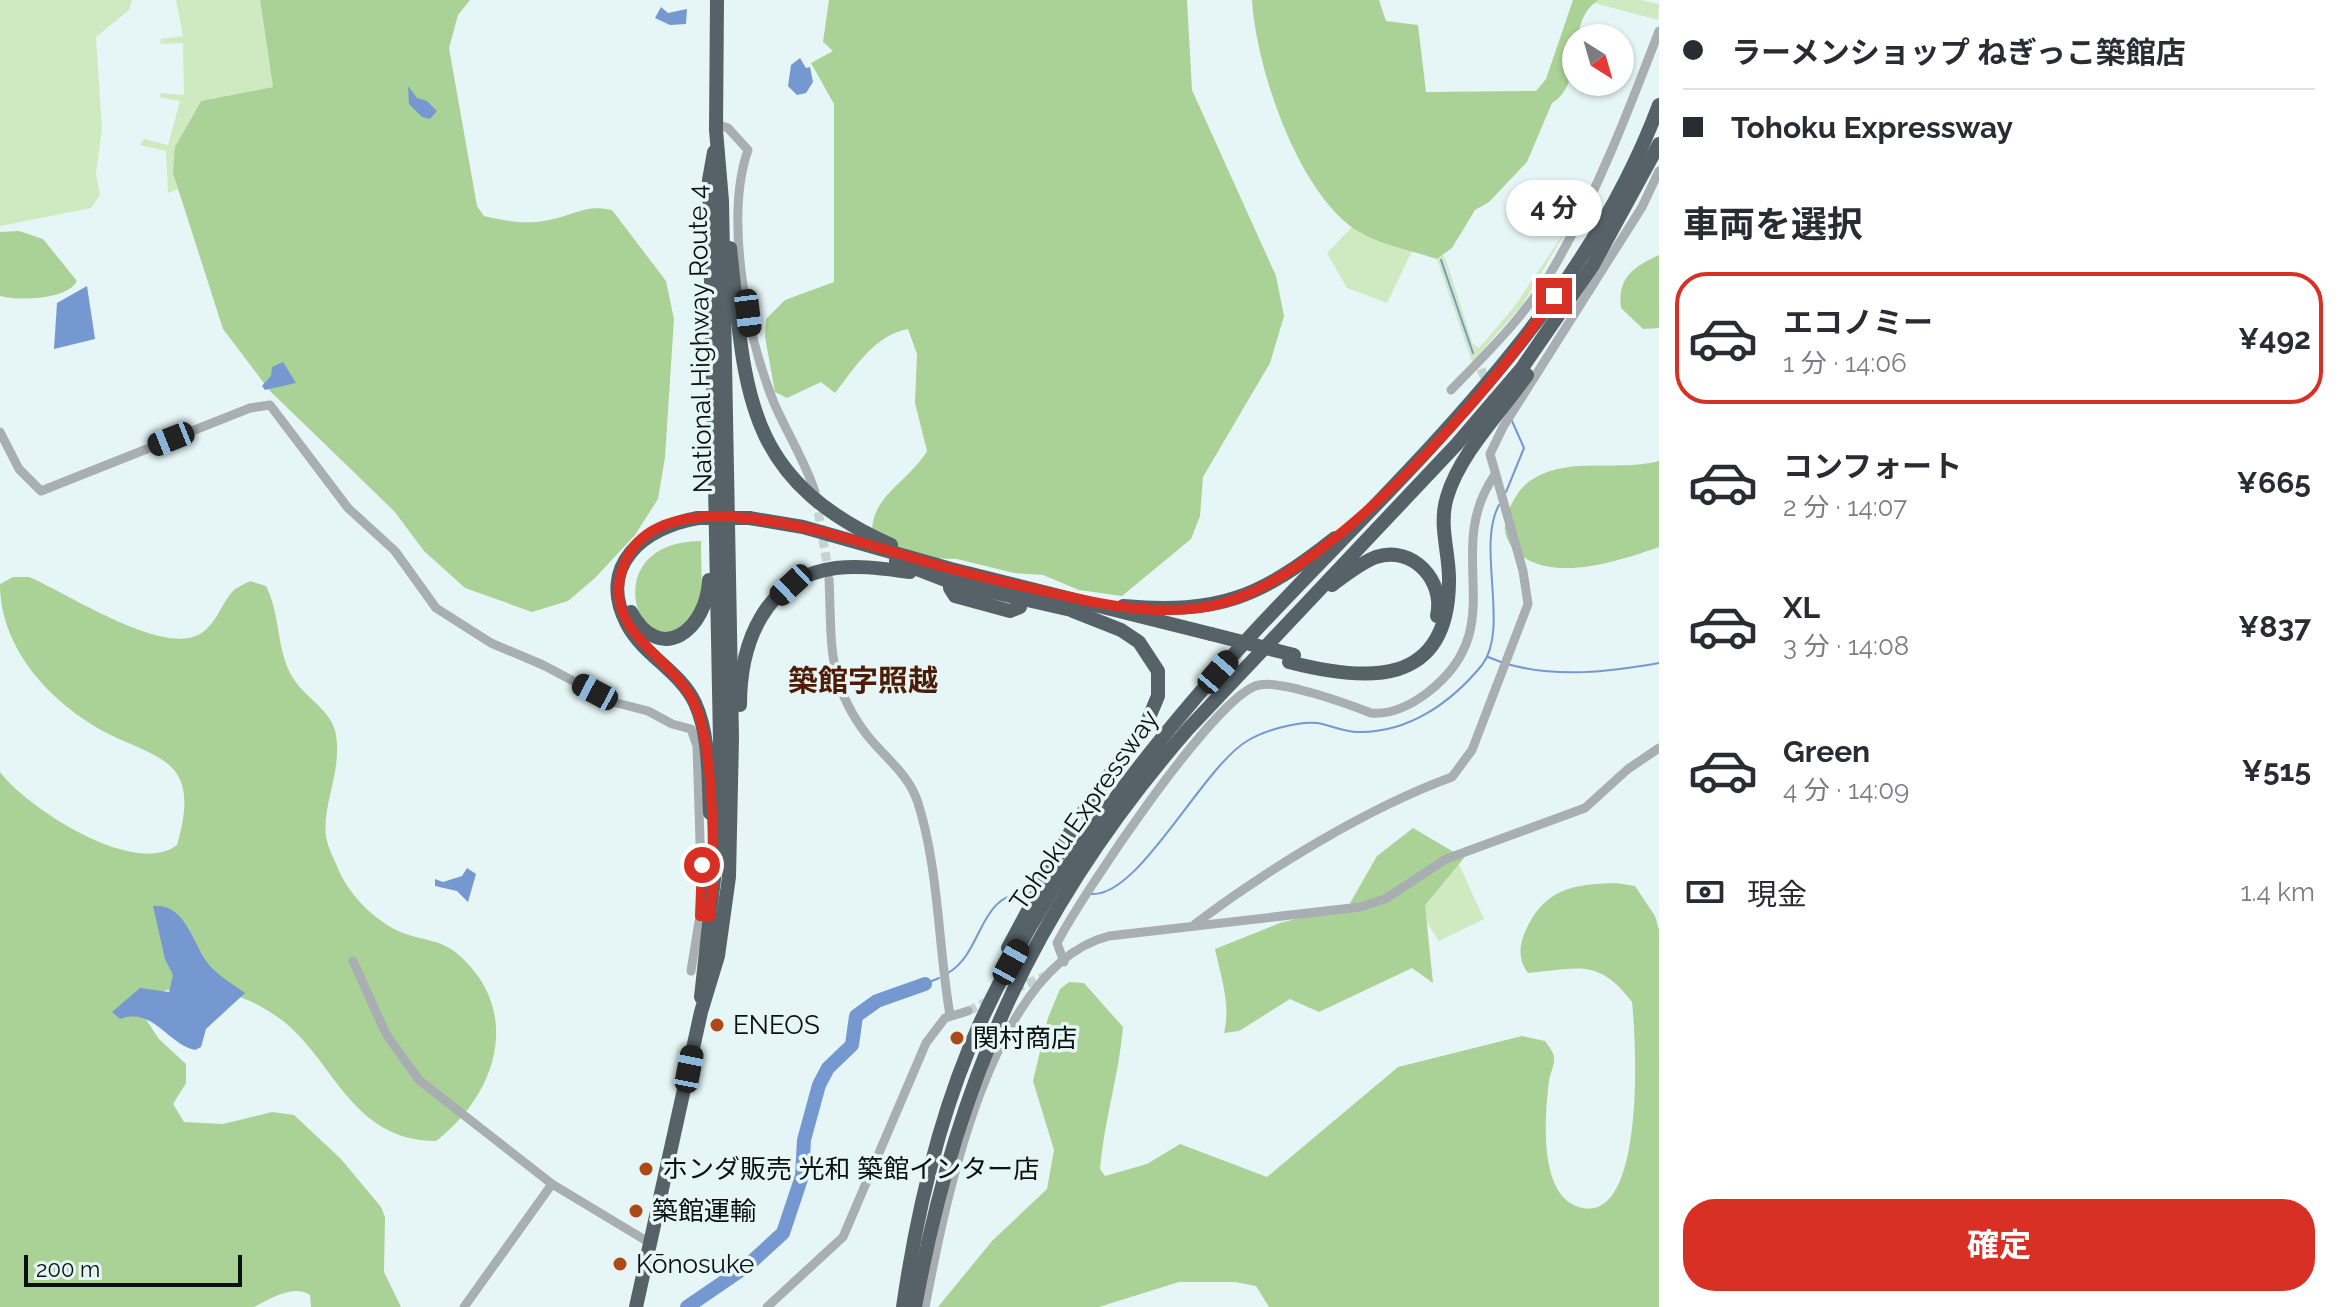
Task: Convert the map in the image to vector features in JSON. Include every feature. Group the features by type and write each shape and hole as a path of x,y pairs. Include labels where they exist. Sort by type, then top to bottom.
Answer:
{"highway":[{"name":"National Highway Route 4","path":"711,917 729,877 732,738 722,201 716,143 717,0"},
{"name":"Tohoku Expressway","path":"1048,884 1182,714 1507,362 1541,317 1611,203 1659,105"},
{"name":"National Highway Route 4","path":"636,1307 701,1012 701,974 711,917 716,861 720,740 709,180 716,143"},
{"name":"Tohoku Expressway","path":"915,1307 944,1171 969,1090 1035,920 1070,886 1151,771 1490,406 1558,319 1593,265 1659,144"},
{"path":"722,201 744,379 758,425 799,486 832,515 934,574 1036,604"},
{"path":"729,877 736,837 740,684 754,625 791,585 813,574 859,566 1017,584 1072,604 1366,677 1391,672 1428,650 1441,631 1448,607 1449,580 1443,525 1446,498 1458,472 1534,365 1593,265"},
{"path":"716,861 703,729 694,702 669,669 627,625 618,589 626,559 645,537 660,528 698,522 803,527 1020,607 1072,604 1197,609 1250,594 1305,562 1405,475"},
{"path":"698,522 656,540 638,556 630,569 627,596 630,610 643,628 668,638 683,634 694,626 708,597 710,557 716,540"},
{"path":"1291,659 1357,668 1394,663 1413,652 1427,638 1436,621 1439,599 1432,578 1424,568 1404,557 1390,555 1359,566 1302,607"},
{"path":"903,1307 923,1196 960,1072 1002,958 1035,920 1074,825 1148,720 1158,696 1158,671 1139,642 1072,604"}],"street":[{"path":"1451,390 1478,367 1553,270 1607,162 1659,31"},
{"path":"716,124 728,128 748,150 739,181 738,203 750,334 773,399 815,492"},
{"path":"1195,924 1276,869 1386,806 1452,777 1472,750 1528,604 1490,454 1506,420 1642,207 1659,171"},
{"path":"0,432 19,469 41,491 250,408 270,405 348,508 395,551 436,608 491,643 543,665 613,702 648,711 672,724 691,729 699,778 711,917 691,971"},
{"path":"1064,962 1057,943 1089,885 1173,770 1246,690 1271,684 1371,713 1385,713 1409,705 1444,678 1465,651 1473,630 1474,516 1494,476"},
{"path":"829,579 831,661 836,680 856,719 900,770 918,803 940,932 941,968 950,1015"},
{"path":"925,1307 955,1169 985,1082 1015,1016 1064,962 1090,941 1195,924 1360,907 1385,899 1446,859 1585,808 1628,769 1659,748"},
{"path":"353,961 386,1034 419,1080 552,1184 650,1243"},
{"path":"767,1307 843,1237 926,1043 950,1015 968,1011"},
{"path":"464,1307 552,1184"}],"green space":[{"path":"0,0 132,0 129,10 96,37 102,129 96,174 100,195 91,208 0,226"},
{"path":"176,0 260,0 273,87 201,101 183,133 176,154 178,189 168,193 166,151 140,145 144,139 168,145 180,101 161,98 160,93 184,95 183,43 160,44 161,39 183,36"},
{"path":"260,0 470,0 458,15 449,48 477,206 484,216 525,222 549,220 587,209 612,210 666,281 674,319 665,457 658,499 635,535 595,578 568,601 532,612 465,588 424,551 394,511 270,391 223,329 173,173 175,147 201,101 273,87"},
{"path":"829,0 1187,0 1192,90 1276,276 1284,316 1270,363 1203,477 1200,516 1191,539 1122,596 1079,590 1043,575 1014,573 957,559 899,557 873,541 875,514 890,492 927,451 915,403 917,354 908,329 896,332 875,346 835,393 821,382 787,398 775,392 765,337 766,319 785,300 834,282 834,104 811,63 833,51 823,42"},
{"path":"1252,0 1379,0 1386,21 1418,25 1426,92 1536,91 1546,79 1562,32 1562,95 1552,103 1527,162 1489,202 1475,210 1452,248 1437,259 1385,243 1356,230 1335,212 1315,187 1283,126 1255,28"},
{"path":"1573,0 1599,0 1588,9 1581,24 1565,24"},
{"path":"1599,0 1641,0 1659,4 1658,20 1594,3"},
{"path":"1570,224 1523,304 1472,362 1437,259 1443,255 1446,260 1473,344 1479,348 1514,307"},
{"path":"1352,227 1378,241 1412,251 1387,303 1347,288 1327,253"},
{"path":"19,231 43,239 77,281 72,287 42,298 0,296 0,232"},
{"path":"1659,255 1659,328 1643,329 1621,308 1620,298 1624,281 1634,269"},
{"path":"1659,461 1659,547 1604,563 1563,568 1544,566 1527,559 1509,542 1505,527 1510,508 1520,491 1533,479 1562,468"},
{"path":"701,541 702,604 682,628 666,634 652,629 641,616 636,598 637,578 648,560 668,546"},
{"path":"13,577 29,577 140,630 183,639 206,630 237,588 250,581 266,586 293,678 334,726 337,749 326,837 344,881 368,910 388,925 454,951 476,973 490,998 496,1023 495,1049 488,1075 458,1121 436,1141 406,1137 381,1126 361,1111 294,1030 265,1009 238,996 199,988 181,988 159,993 139,1009 159,1039 186,1064 186,1083 173,1104 184,1122 223,1124 272,1112 294,1115 341,1159 381,1207 385,1217 384,1272 401,1307 311,1307 310,1295 296,1291 254,1307 0,1307 0,772 33,803 57,820 110,846 135,853 158,853 177,845 184,800 177,774 165,762 93,725 72,711 35,676 10,633 3,609 0,584"},
{"path":"1413,828 1464,858 1425,905 1433,983 1412,968 1319,1012 1290,999 1239,1031 1224,1033 1226,1002 1215,949 1280,923 1349,905 1377,856"},
{"path":"1457,860 1484,919 1439,941 1407,893"},
{"path":"1616,883 1635,886 1655,916 1659,930 1659,1307 1269,1307 1256,1286 1235,1282 1179,1282 1099,1307 938,1307 992,1241 1047,1189 1054,1150 1033,1081 1048,1018 1060,989 1069,982 1084,983 1123,1027 1102,1151 1100,1169 1105,1176 1147,1164 1180,1144 1267,1177 1398,1067 1522,1036 1545,1041 1554,1055 1547,1095 1546,1131 1555,1185 1564,1198 1576,1206 1599,1206 1615,1191 1626,1163 1632,1128 1635,1053 1632,1002 1620,988 1597,972 1573,969 1528,973 1522,963 1521,948 1533,918 1551,898 1586,885"}],"water":[{"path":"661,7 668,13 687,9 686,24 670,25 655,18"},
{"path":"800,58 806,68 810,67 813,82 806,93 797,95 788,86 791,65"},
{"path":"408,86 417,98 427,101 437,111 430,119 422,117 409,104"},
{"path":"87,286 95,339 54,349 57,303"},
{"path":"283,362 296,383 265,390 262,386 271,376 272,367"},
{"path":"467,868 476,874 468,902 457,891 435,886 435,879 443,882 462,876"},
{"path":"153,906 174,911 188,928 210,966 245,993 206,1029 201,1047 195,1050 176,1041 151,1022 132,1017 120,1019 112,1012 140,988 169,992 173,975 165,959"}],"waterway":[{"path":"1441,260 1473,353"},
{"path":"1506,492 1524,448 1512,421"},
{"path":"1091,894 1110,890 1129,876 1210,777 1229,756 1254,737 1290,725 1317,723 1347,731 1376,731 1411,721 1457,692 1482,665 1490,649 1494,609 1491,542 1499,505"},
{"path":"1488,657 1501,662"},
{"path":"1507,664 1545,671 1583,672 1659,663"},
{"path":"948,973 969,951 990,912 1000,902 1012,895 1029,893"},
{"path":"925,984 939,978"},
{"path":"687,1307 747,1266 783,1233 802,1176 804,1140 819,1085 828,1068 852,1045 856,1016 877,1001 925,984"}],"tunnel":[{"path":"1481,369 1495,403"},
{"path":"816,499 829,575"},
{"path":"1015,989 1052,973"},
{"path":"968,1011 991,1000"}],"place":[{"name":"ENEOS","path":"717,1025"},
{"name":"関村商店","path":"957,1038"},
{"name":"ホンダ販売 光和 築館インター店","path":"646,1169"},
{"name":"築館運輸","path":"636,1211"},
{"name":"Kōnosuke","path":"620,1264"}],"district":[{"name":"築館字照越","path":"863,680"}],"route":[{"path":"702,865 700,916 710,917 716,861 703,729 694,702 683,685 641,643 627,625 620,607 620,575 634,546 645,537 681,521 749,518 803,527 939,566 1072,598 1161,609 1197,609 1222,604 1272,583 1305,562 1405,475 1507,362 1554,296"}]}
